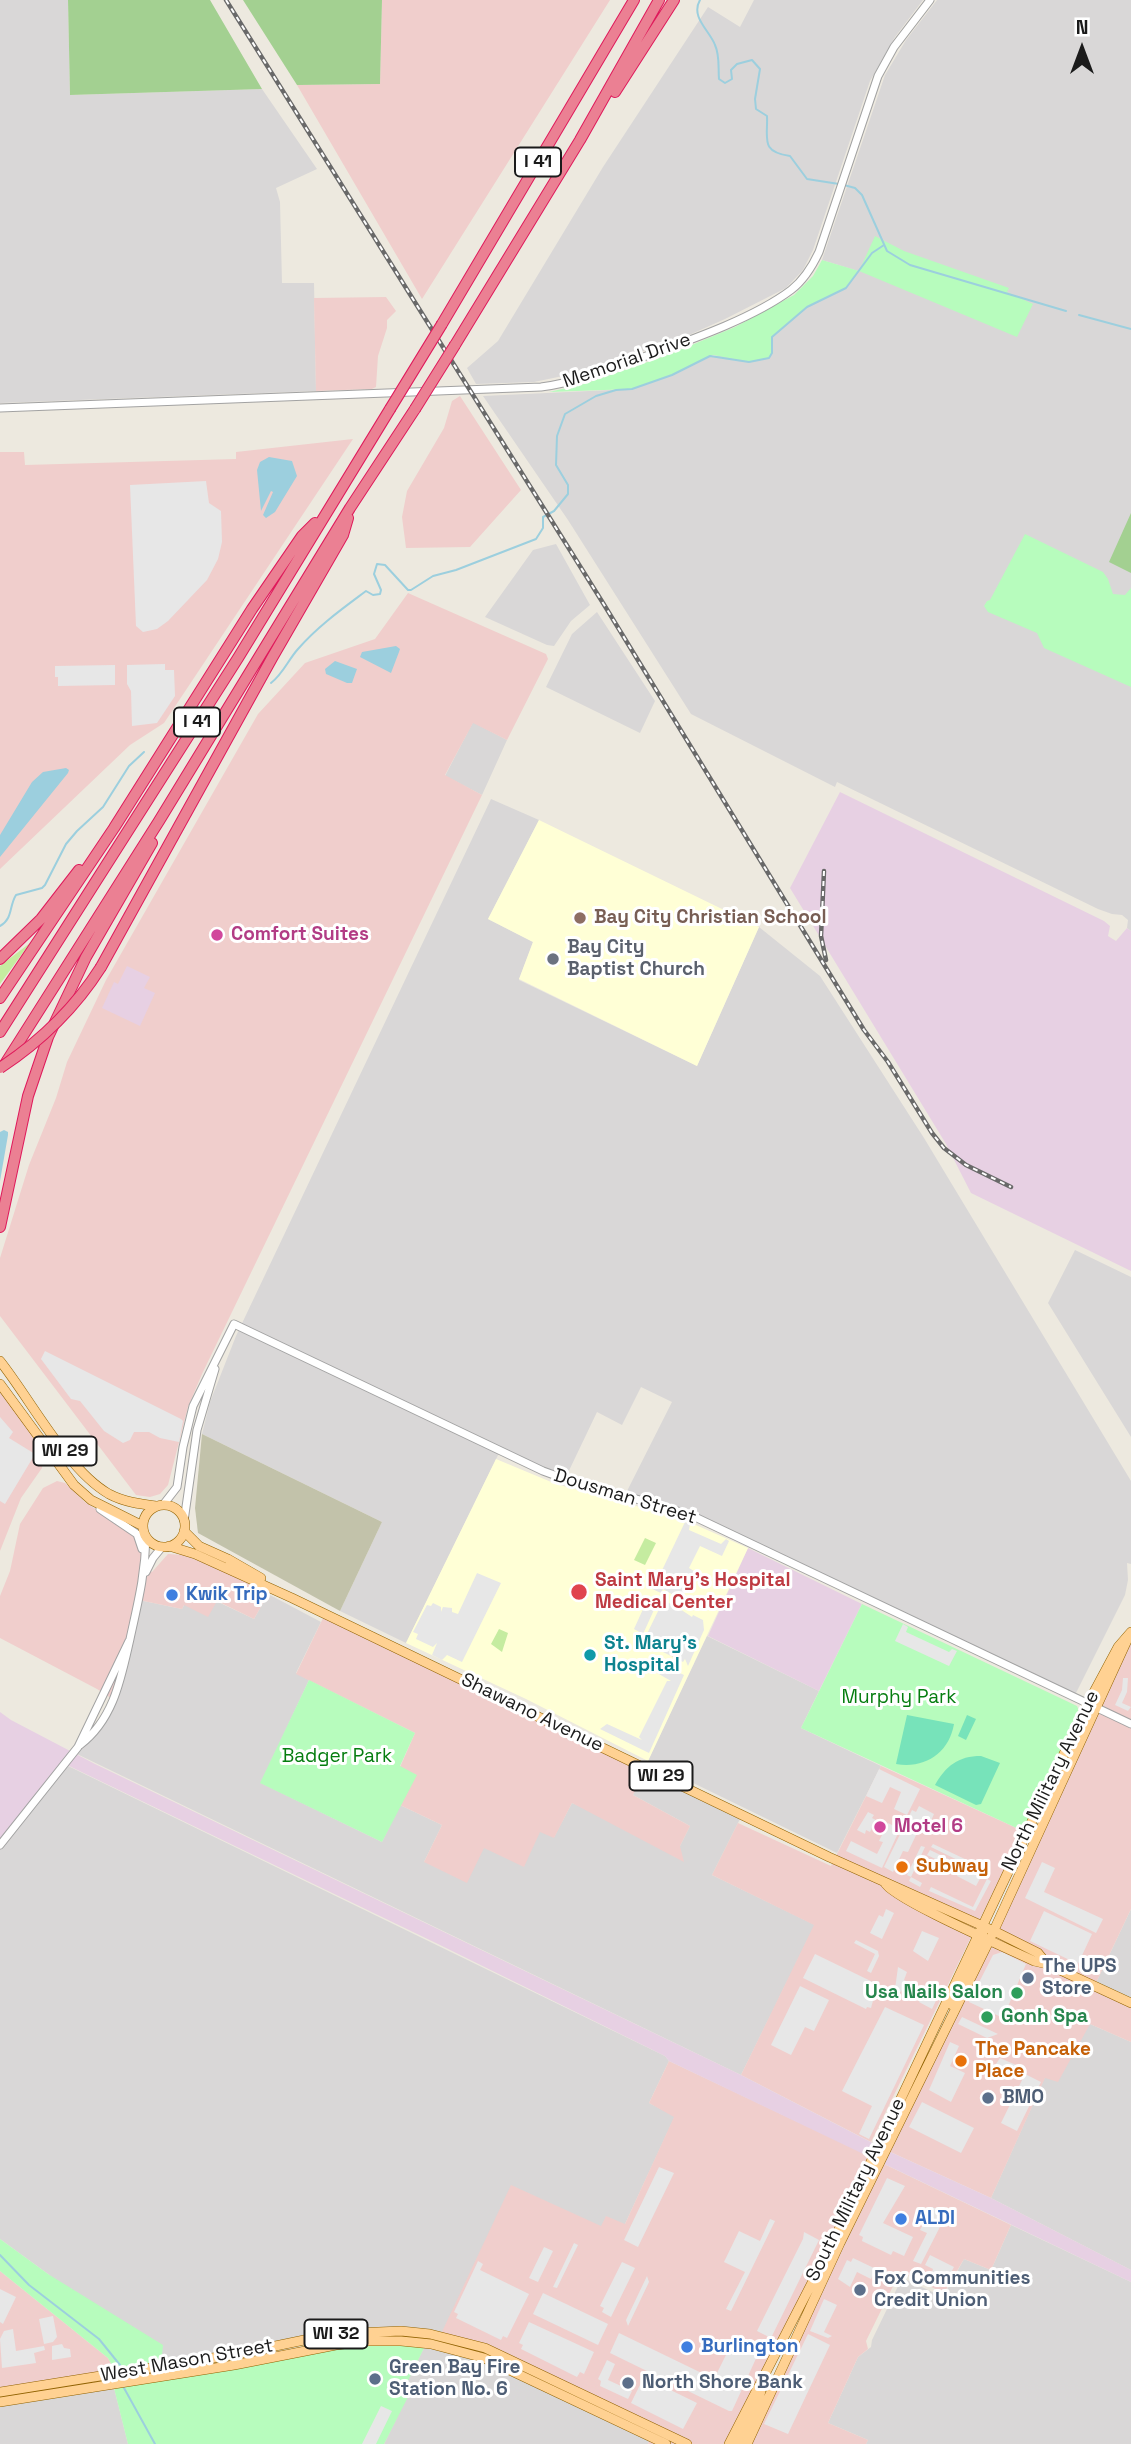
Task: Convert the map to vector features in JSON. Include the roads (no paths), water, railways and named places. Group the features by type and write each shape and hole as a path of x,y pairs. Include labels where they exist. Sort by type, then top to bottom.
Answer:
{"highway":[{"name":"I 41","path":"0,1032 125,837 390,409 634,0"},
{"name":"I 41","path":"0,1070 159,821 350,508 455,345 580,140 659,0"},
{"path":"580,140 674,0"},
{"path":"0,1070 59,1020 101,967 276,649 343,535 350,508"},
{"path":"0,998 124,813 288,556 302,536 327,511"},
{"path":"0,958 41,919 112,822 124,813"},
{"path":"0,1227 28,1096 48,1037 86,957 150,847 159,821"}],"main road":[{"name":"WI 29","path":"0,1362 72,1460 95,1485 127,1502 176,1509 184,1526"},
{"name":"WI 29","path":"0,1384 74,1485 91,1500 143,1526"},
{"path":"146,1537 143,1526 146,1514 159,1506"},
{"path":"166,1547 179,1541 184,1526"},
{"name":"Shawano Avenue","path":"184,1526 199,1546 228,1559 292,1598"},
{"name":"WI 29","path":"146,1537 156,1545 166,1547"},
{"name":"Shawano Avenue","path":"166,1547 195,1554 292,1598 885,1884 891,1883 1034,1961 1047,1964 1131,2003"},
{"name":"North Military Avenue","path":"986,1933 1019,1848 1088,1703 1118,1647 1131,1632"},
{"name":"North Military Avenue","path":"986,1933 1098,1708 1131,1632"},
{"name":"South Military Avenue","path":"747,2444 840,2243 946,2026 986,1933"},
{"name":"South Military Avenue","path":"729,2444 834,2240 986,1933"},
{"name":"West Mason Street","path":"0,2392 237,2354 333,2334 401,2331 430,2334 485,2348 687,2444"},
{"name":"West Mason Street","path":"0,2402 234,2365 336,2345 401,2341 431,2344 484,2358 666,2444"},
{"path":"738,2444 756,2408 769,2366"}],"street":[{"name":"Memorial Drive","path":"0,408 525,388 581,379 712,331 787,293 806,275 814,262 880,72 894,47 930,0"},
{"name":"Dousman Street","path":"218,1358 234,1324 543,1471 587,1487 669,1507 695,1517 1131,1724"},
{"path":"159,1506 177,1487 190,1418 201,1388 218,1358"},
{"path":"184,1526 197,1430 218,1358"},
{"path":"74,1485 83,1498 136,1534 141,1542 145,1565"},
{"path":"0,1845 78,1747 89,1738 114,1700 126,1661 144,1579 146,1537"},
{"path":"144,1579 153,1558 166,1547"}],"water":[{"path":"269,457 292,461 297,476 275,512 266,518 263,515 273,492 271,491 261,511 257,470 260,462"},
{"path":"396,646 400,649 391,673 360,657 362,652"},
{"path":"335,661 357,669 352,683 326,674 325,669"},
{"path":"66,768 68,773 0,857 0,835 32,782 43,772"},
{"path":"4,1130 8,1135 0,1181 0,1132"}],"waterway":[{"path":"700,0 697,12 717,49 719,79 725,83 732,79 731,70 737,64 752,60 760,69 756,109 767,116 770,148 790,156 807,179 839,184"},
{"path":"844,185 855,188 862,195 887,251 910,265 1066,311"},
{"path":"271,683 298,649 330,618 366,591 373,595 380,594 381,590 374,574 377,564 385,565 411,590 433,576 456,570 536,539 543,528 543,517 554,511 568,494 568,485 556,465 557,436 565,414 596,396 632,389 672,375 710,356 749,362 769,358 772,353 772,337 807,307 846,288 872,253 884,245"},
{"path":"1079,315 1131,329"},
{"path":"0,926 9,916 16,895 45,885 66,844 103,807 129,766 144,752"},
{"path":"0,2255 29,2285 99,2339 120,2365"},
{"path":"124,2388 155,2444"}],"railway":[{"path":"226,0 603,603 864,1030 888,1062 932,1133 944,1148 966,1165 1011,1187"},
{"path":"824,871 821,936 826,960"}],"place":[{"name":"Bay City Christian School","path":"580,918"},
{"name":"Comfort Suites","path":"217,935"},
{"name":"Bay City Baptist Church","path":"553,959"},
{"name":"Saint Mary's Hospital Medical Center","path":"579,1592"},
{"name":"Kwik Trip","path":"172,1595"},
{"name":"St. Mary's Hospital","path":"590,1655"},
{"name":"Motel 6","path":"880,1827"},
{"name":"Subway","path":"902,1867"},
{"name":"The UPS Store","path":"1028,1978"},
{"name":"Usa Nails Salon","path":"1017,1993"},
{"name":"Gonh Spa","path":"987,2017"},
{"name":"The Pancake Place","path":"961,2061"},
{"name":"BMO","path":"988,2098"},
{"name":"ALDI","path":"901,2219"},
{"name":"Fox Communities Credit Union","path":"860,2290"},
{"name":"Burlington","path":"687,2347"},
{"name":"Green Bay Fire Station No. 6","path":"375,2379"},
{"name":"North Shore Bank","path":"628,2383"}],"park label":[{"name":"Murphy Park","path":"899,1698"},
{"name":"Badger Park","path":"337,1757"}]}
